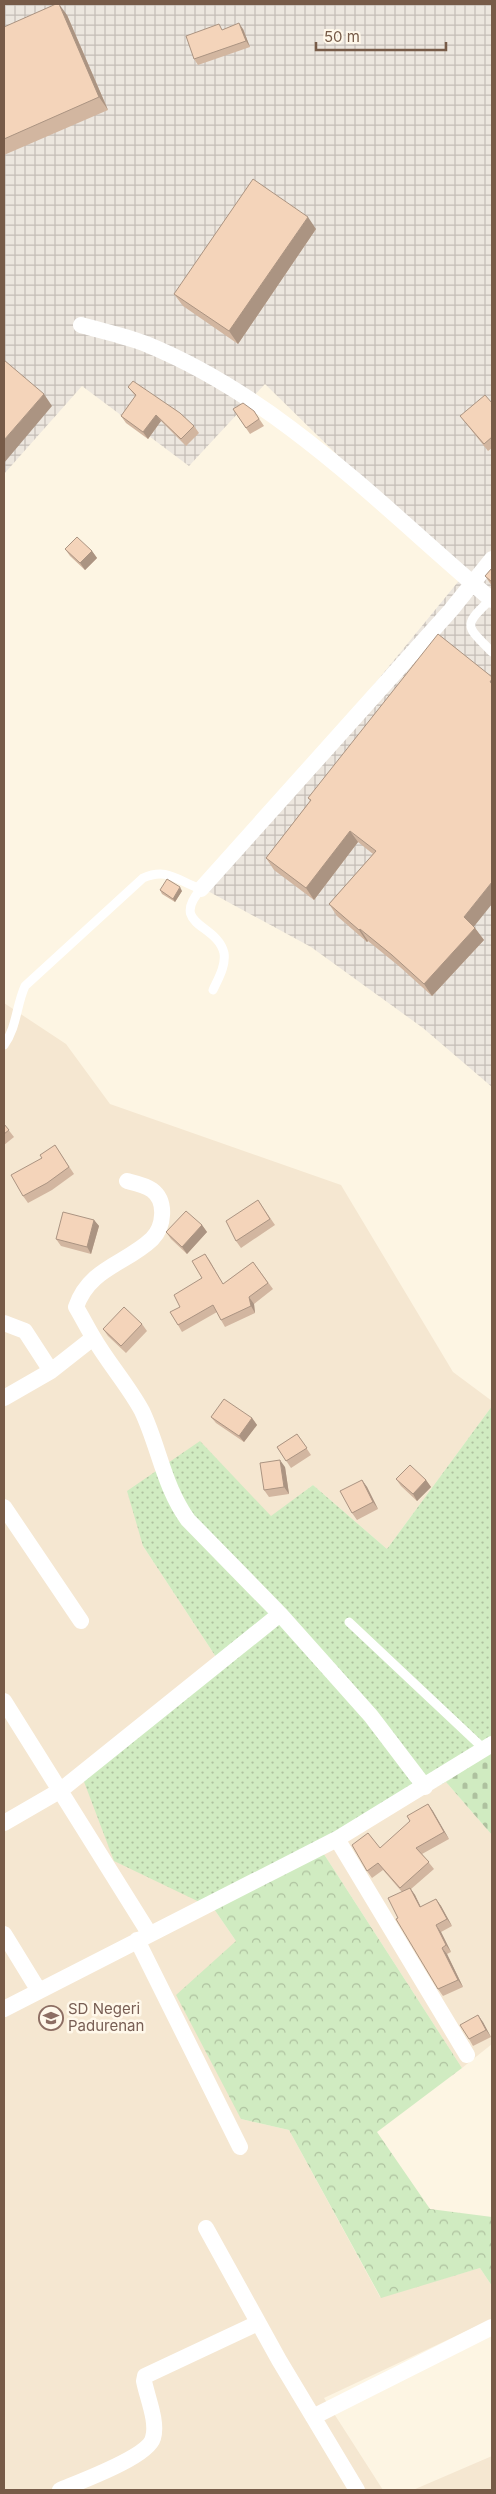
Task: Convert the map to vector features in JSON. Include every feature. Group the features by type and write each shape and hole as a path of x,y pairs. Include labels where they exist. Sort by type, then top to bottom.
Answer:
{"street":[{"path":"81,325 146,344 219,380 247,398 321,451 492,600"},
{"path":"201,889 474,584 492,560"},
{"path":"127,1181 153,1191 159,1200 162,1216 160,1228 151,1239 107,1268 82,1290 76,1307 93,1338 136,1400 149,1426 167,1484 176,1503 215,1549 280,1614 371,1716 425,1787"},
{"path":"4,1323 25,1331 51,1371"},
{"path":"4,1398 51,1371 93,1338"},
{"path":"4,1507 81,1621"},
{"path":"4,1823 60,1790 280,1614"},
{"path":"4,1705 60,1790 143,1936 240,2147"},
{"path":"4,2009 143,1936 217,1902 337,1839 425,1787 488,1746"},
{"path":"337,1839 467,2055"},
{"path":"4,1934 39,1991"},
{"path":"206,2228 258,2323 357,2490"},
{"path":"60,2490 133,2457 148,2446 153,2439 154,2428 144,2381 145,2376 258,2323"},
{"path":"313,2416 492,2327"}],"lane":[{"path":"492,600 471,618 470,625 472,632 492,652"},
{"path":"4,1045 17,1019 19,1000 25,986 143,878 162,872 201,889 191,900 190,913 194,920 216,939 224,954 224,965 213,990"},
{"path":"349,1622 488,1746"}],"shaded area":[{"path":"4,4 492,4 492,1087 423,1028 311,947 206,890 462,577 265,384 189,466 82,386 4,474"},
{"path":"4,1003 66,1044 110,1104 341,1185 453,1372 492,1401 492,1406 387,1549 313,1485 271,1517 200,1442 143,1546 216,1657 214,1909 236,1941 241,2119 289,2130 380,2297 480,2268 492,2286 492,2319 324,2398 383,2490 4,2490"},
{"path":"446,1782 492,1835 492,2044 462,2068 320,1848"},
{"path":"492,2456 492,2490 413,2490"}],"green space":[{"path":"492,1406 492,1751 446,1782 320,1848 214,1909 114,1861 83,1779 216,1657 143,1546 127,1491 200,1441 271,1516 313,1485 387,1549"},
{"path":"492,1751 492,1835 446,1782"},
{"path":"320,1848 462,2068 377,2132 430,2209 492,2217 492,2286 480,2268 381,2298 289,2130 241,2119 176,1995 236,1941 214,1909"}],"building":[{"path":"59,4 99,97 4,139 4,27"},
{"path":"239,23 246,41 194,59 186,36 219,24 222,30"},
{"path":"253,179 308,217 229,331 174,294"},
{"path":"4,360 44,394 4,440"},
{"path":"133,381 180,413 194,426 181,439 156,415 143,432 121,416 136,395 128,387"},
{"path":"485,395 492,403 492,437 484,444 460,416"},
{"path":"243,403 254,411 259,419 246,428 233,409"},
{"path":"77,537 92,551 80,563 65,549"},
{"path":"492,568 492,582 485,576"},
{"path":"438,634 492,677 490,682 492,683 492,882 464,917 475,928 424,984 392,955 329,904 376,851 350,831 306,888 266,858 311,800 308,798"},
{"path":"167,879 180,887 173,899 160,890"},
{"path":"4,1124 9,1130 4,1134"},
{"path":"55,1145 69,1167 47,1183 23,1196 11,1175 42,1158 40,1155"},
{"path":"258,1200 270,1219 236,1241 226,1221"},
{"path":"186,1211 202,1225 182,1247 166,1232"},
{"path":"63,1212 94,1220 87,1247 56,1239"},
{"path":"205,1254 223,1284 253,1262 268,1283 249,1297 251,1306 221,1320 213,1305 178,1325 170,1312 180,1307 174,1295 202,1278 192,1261"},
{"path":"124,1307 142,1324 121,1346 103,1329"},
{"path":"224,1399 252,1418 239,1436 211,1417"},
{"path":"297,1434 307,1448 286,1461 277,1447"},
{"path":"280,1460 284,1487 264,1490 260,1463"},
{"path":"410,1465 426,1480 413,1494 396,1479"},
{"path":"362,1480 373,1502 352,1513 340,1491"},
{"path":"428,1804 444,1832 416,1848 429,1862 400,1888 378,1863 367,1871 352,1845 368,1833 380,1848 410,1821 407,1816"},
{"path":"410,1888 420,1907 436,1899 447,1919 436,1925 446,1945 442,1948 458,1980 438,1989 396,1919 398,1918 388,1898"},
{"path":"478,2015 486,2030 469,2039 460,2025"}],"place":[{"name":"SD Negeri Padurenan","path":"51,2018"}]}
